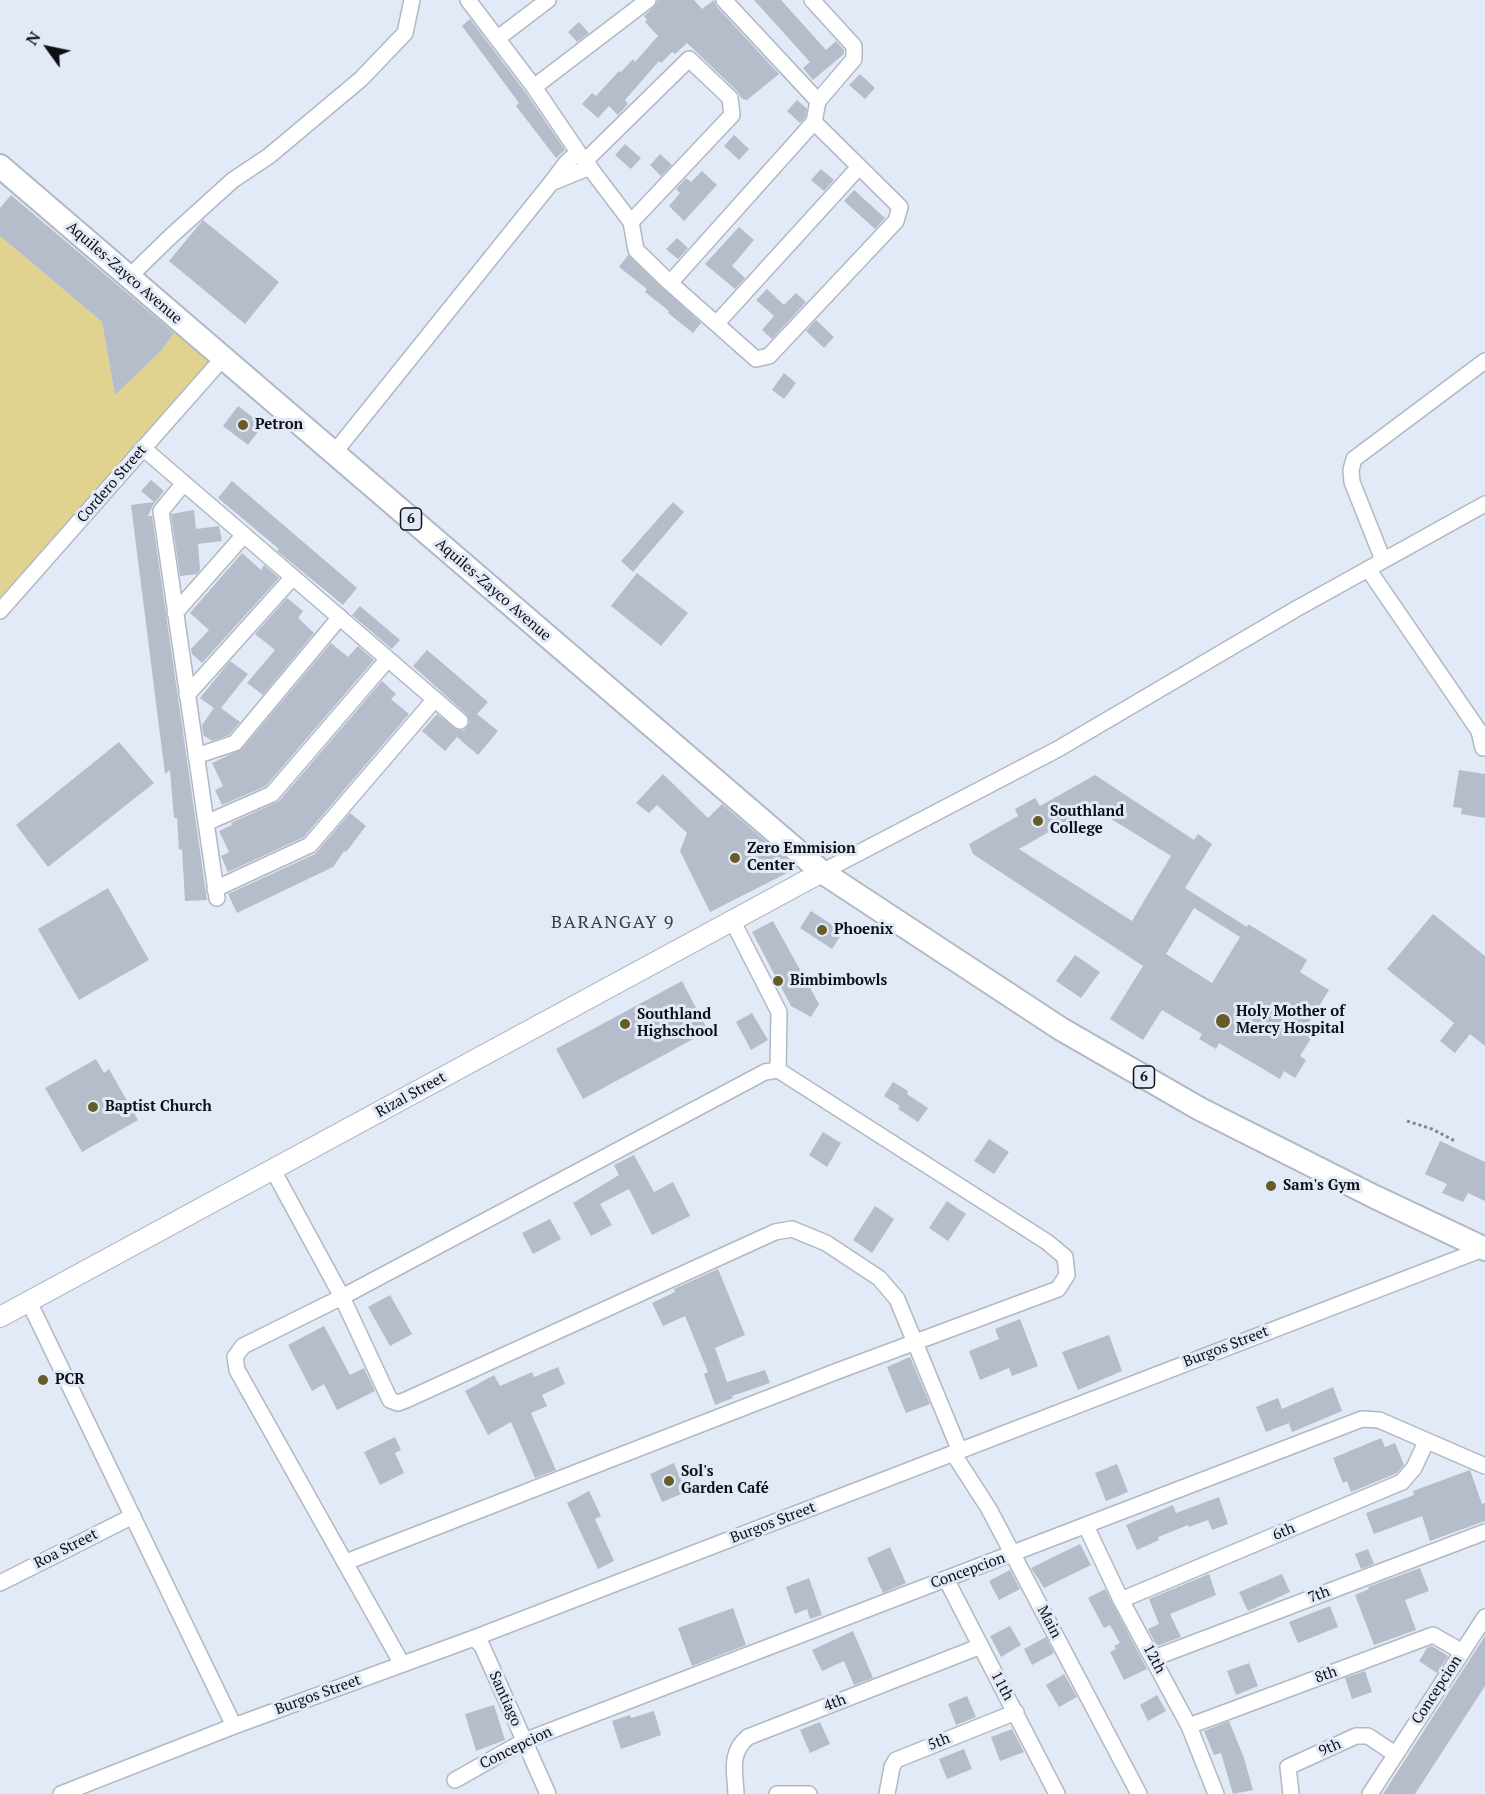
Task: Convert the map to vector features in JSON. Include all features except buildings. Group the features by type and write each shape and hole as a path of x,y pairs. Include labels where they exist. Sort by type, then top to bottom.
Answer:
{"highway":[{"name":"Aquiles-Zayco Avenue","path":"0,166 822,872"},
{"name":"6","path":"822,872 1061,1029 1200,1109 1484,1249"}],"main road":[{"name":"Rizal Street","path":"0,1317 822,872"}],"street":[{"path":"129,278 233,180 269,156 361,79 405,33 412,0"},
{"path":"468,0 631,222 636,250 756,359 769,356 896,221 900,207 814,122"},
{"path":"498,38 548,0"},
{"path":"534,87 648,0"},
{"path":"724,0 818,102"},
{"path":"670,283 814,122 818,102 854,58 854,46 812,0"},
{"path":"334,453 552,183 584,160 689,59 730,98 732,115 631,222"},
{"path":"717,323 860,167"},
{"name":"Cordero Street","path":"0,611 223,358"},
{"path":"1383,560 1352,482 1351,470 1354,459 1485,361"},
{"path":"143,448 460,721"},
{"path":"184,483 161,511 216,894 310,845 435,699"},
{"path":"822,872 1058,749 1383,560 1485,504"},
{"path":"176,613 244,535"},
{"path":"1368,569 1479,731 1483,748"},
{"path":"187,695 293,577"},
{"path":"196,756 235,743 340,617"},
{"path":"206,823 272,794 388,659"},
{"path":"732,920 779,1012 778,1070"},
{"path":"346,1562 1058,1289 1067,1275 1065,1257 1047,1242 778,1070 765,1072 342,1297 243,1346 235,1357 237,1370 402,1664"},
{"path":"273,1170 342,1297"},
{"name":"Main","path":"342,1297 390,1400 398,1403 775,1232 792,1229 826,1243 879,1278 897,1299 956,1451 989,1509 1139,1794"},
{"name":"Burgos Street","path":"61,1794 234,1726 474,1638 1484,1249"},
{"path":"29,1302 234,1726"},
{"name":"Concepcion","path":"455,1780 524,1741 1362,1419 1379,1420 1485,1466"},
{"name":"6th","path":"1121,1600 1402,1482 1414,1468 1426,1442"},
{"name":"Roa Street","path":"0,1583 133,1516"},
{"name":"12th","path":"1086,1526 1121,1600 1189,1726 1216,1794"},
{"name":"7th","path":"1154,1658 1485,1532"},
{"name":"11th","path":"946,1579 1057,1794"},
{"name":"Concepcion","path":"1370,1794 1485,1617"},
{"name":"8th","path":"1189,1726 1433,1635 1461,1652"},
{"name":"Santiago","path":"474,1638 482,1646 548,1794"},
{"name":"4th","path":"735,1794 734,1758 738,1746 748,1737 981,1646"},
{"name":"5th","path":"887,1794 892,1767 896,1760 1016,1712"},
{"name":"9th","path":"1291,1794 1288,1767 1356,1736 1368,1736 1395,1754"},
{"path":"777,1794 809,1794"}],"path":[{"path":"1407,1121 1432,1129 1455,1141"}],"shaded area":[{"path":"0,236 102,322 115,395 160,352 176,330 212,359 0,598"}],"place":[{"name":"Petron","path":"243,425"},
{"name":"Southland College","path":"1038,821"},
{"name":"Zero Emmision Center","path":"735,858"},
{"name":"Phoenix","path":"822,930"},
{"name":"Bimbimbowls","path":"778,981"},
{"name":"Holy Mother of Mercy Hospital","path":"1223,1021"},
{"name":"Southland Highschool","path":"625,1024"},
{"name":"Baptist Church","path":"93,1107"},
{"name":"Sam's Gym","path":"1271,1186"},
{"name":"PCR","path":"43,1380"},
{"name":"Sol's Garden Café","path":"669,1481"}],"district":[{"name":"BARANGAY 9","path":"613,923"}]}
